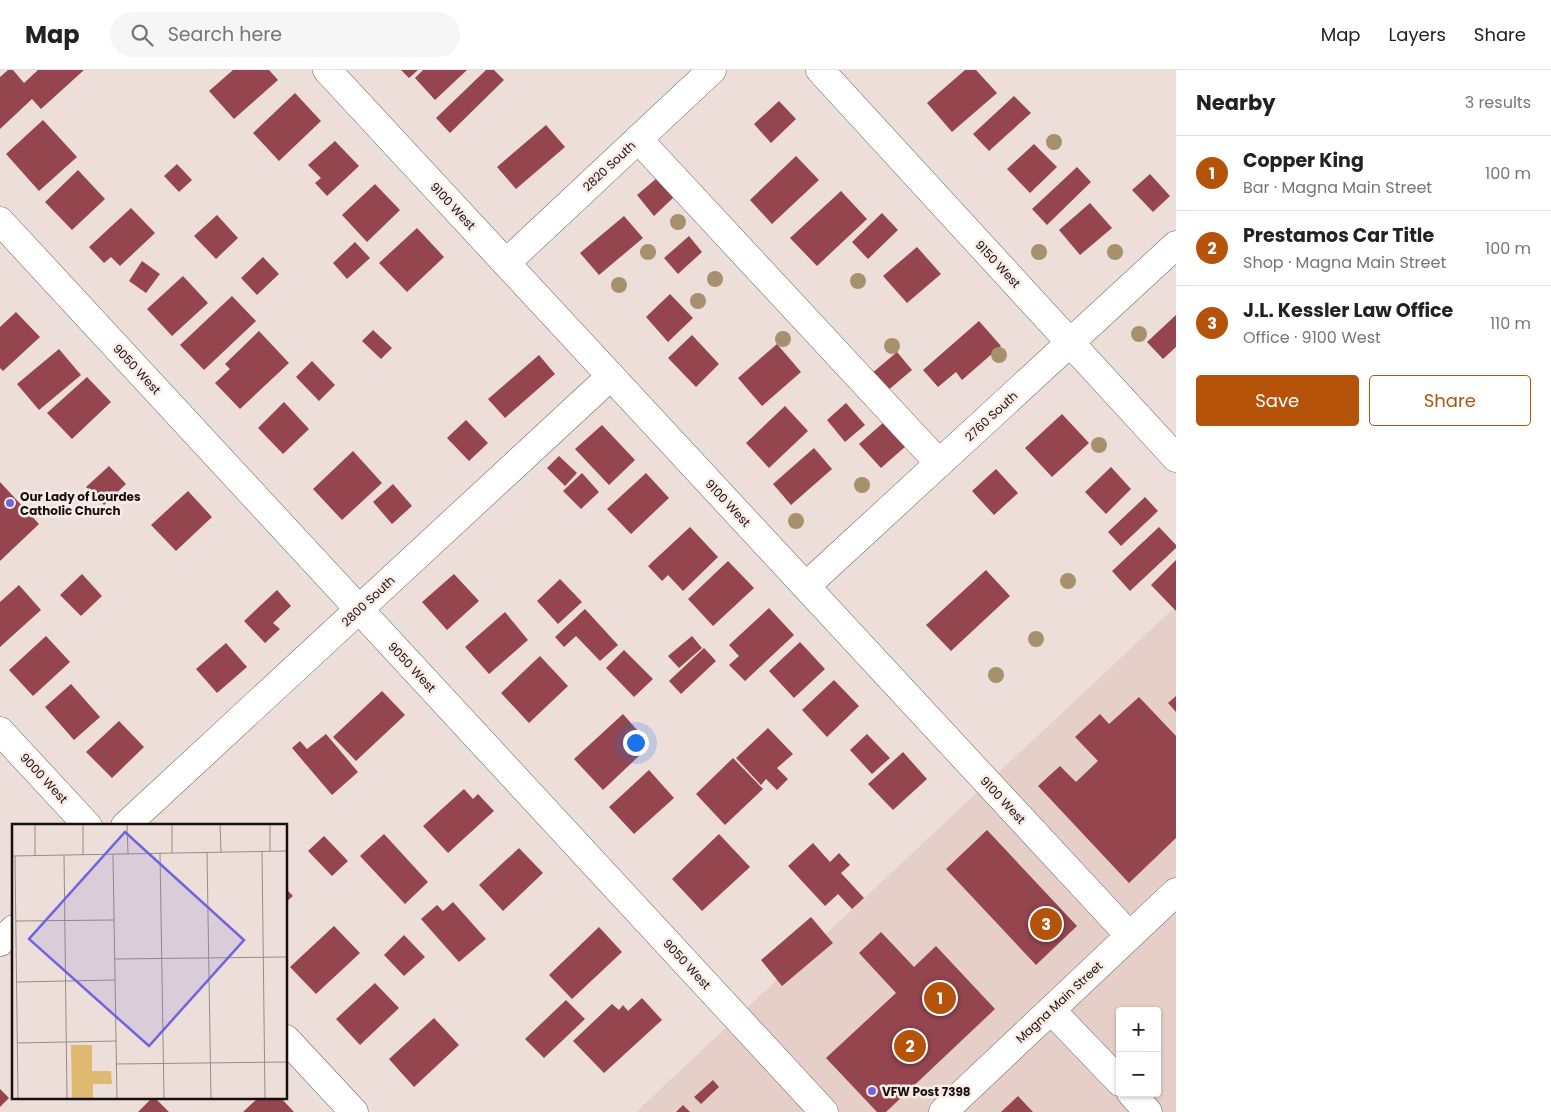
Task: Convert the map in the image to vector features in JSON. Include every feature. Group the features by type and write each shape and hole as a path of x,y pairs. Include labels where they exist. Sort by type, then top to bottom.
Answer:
{"street":[{"name":"9100 West","path":"327,70 1129,936"},
{"name":"2820 South","path":"506,263 712,70"},
{"name":"9150 West","path":"820,70 1176,458"},
{"path":"638,139 939,463"},
{"name":"9050 West","path":"0,221 824,1112"},
{"name":"2760 South","path":"806,586 1176,245"},
{"name":"2800 South","path":"127,824 611,376"},
{"name":"9000 West","path":"0,731 86,824"},
{"name":"Magna Main Street","path":"943,1112 1176,892"},
{"path":"0,942 12,931"},
{"path":"1051,1010 1116,1078"},
{"path":"288,1041 354,1112"},
{"path":"1134,1097 1148,1112"}],"shaded area":[{"path":"1176,606 1176,1112 636,1112"}],"building":[{"path":"8,70 13,70 24,83 38,70 84,70 41,109 32,99 0,129 0,77"},
{"path":"233,70 269,70 278,80 234,119 209,91"},
{"path":"401,70 418,70 409,78"},
{"path":"423,70 467,70 435,100 415,78"},
{"path":"486,70 494,70 504,80 450,133 436,118"},
{"path":"965,70 976,70 997,93 952,132 927,103"},
{"path":"295,93 321,121 279,161 253,133"},
{"path":"1014,96 1031,113 989,151 973,134"},
{"path":"779,101 796,119 771,143 754,124"},
{"path":"43,120 77,157 39,191 6,154"},
{"path":"546,125 565,147 516,189 497,167"},
{"path":"335,141 359,166 327,196 315,183 321,178 308,165"},
{"path":"1034,144 1057,167 1030,193 1007,169"},
{"path":"796,156 819,180 772,224 750,200"},
{"path":"177,164 192,180 179,192 164,176"},
{"path":"1077,167 1091,182 1047,225 1032,209"},
{"path":"78,170 105,199 72,230 45,202"},
{"path":"1150,174 1170,196 1153,212 1132,190"},
{"path":"657,178 674,197 654,216 637,195"},
{"path":"375,184 400,210 367,242 342,215"},
{"path":"841,191 867,219 817,266 790,238"},
{"path":"1090,203 1112,228 1080,255 1059,230"},
{"path":"131,208 155,233 120,266 111,257 104,263 89,247"},
{"path":"882,213 898,230 868,259 852,242"},
{"path":"217,215 238,238 216,259 194,236"},
{"path":"624,216 643,238 599,275 580,253"},
{"path":"417,228 444,257 407,292 379,263"},
{"path":"689,236 702,252 678,274 664,258"},
{"path":"355,242 370,258 347,279 333,263"},
{"path":"917,247 941,274 907,303 883,276"},
{"path":"263,257 279,274 257,295 241,278"},
{"path":"142,261 160,274 146,293 129,281"},
{"path":"183,276 208,303 172,336 147,309"},
{"path":"670,294 693,318 668,342 646,317"},
{"path":"232,296 256,321 204,370 180,345"},
{"path":"16,312 40,337 3,371 0,368 0,327"},
{"path":"1176,315 1176,347 1163,359 1147,342"},
{"path":"979,321 1001,346 962,380 956,372 938,387 923,370"},
{"path":"373,330 392,348 381,359 362,341"},
{"path":"259,331 289,363 240,409 215,383 230,369 225,364"},
{"path":"692,335 719,364 696,387 668,358"},
{"path":"777,344 801,372 762,406 738,378"},
{"path":"59,349 81,375 39,410 17,384"},
{"path":"897,352 912,370 886,392 871,374"},
{"path":"539,355 555,374 505,418 488,399"},
{"path":"312,361 335,385 319,401 296,377"},
{"path":"87,377 111,402 72,439 47,413"},
{"path":"284,402 309,429 283,454 258,428"},
{"path":"846,403 865,425 845,442 827,420"},
{"path":"785,406 808,431 769,468 746,443"},
{"path":"1062,414 1089,443 1052,477 1025,448"},
{"path":"466,420 488,443 469,461 447,438"},
{"path":"884,422 906,446 881,468 859,444"},
{"path":"602,425 635,460 609,485 575,449"},
{"path":"814,448 832,469 791,505 773,484"},
{"path":"353,451 382,483 342,520 313,489"},
{"path":"559,456 577,473 565,486 547,468"},
{"path":"109,466 126,484 104,505 86,487"},
{"path":"1111,467 1131,489 1106,514 1085,492"},
{"path":"996,469 1018,493 994,515 972,491"},
{"path":"582,473 599,492 581,509 563,491"},
{"path":"646,473 669,498 631,534 607,509"},
{"name":"Our Lady of Lourdes Catholic Church","path":"0,482 39,524 0,561"},
{"path":"393,484 412,506 392,524 373,502"},
{"path":"188,491 212,517 176,551 151,525"},
{"path":"1145,497 1158,511 1121,546 1108,532"},
{"path":"690,527 718,557 683,591 668,575 662,581 648,566"},
{"path":"1159,527 1176,545 1176,548 1130,591 1112,571"},
{"path":"1176,560 1176,611 1151,585"},
{"path":"728,561 754,588 713,626 688,599"},
{"path":"986,570 1010,596 951,651 926,625"},
{"path":"82,574 102,596 81,616 60,595"},
{"path":"454,574 479,601 447,630 422,602"},
{"path":"560,579 582,602 558,624 537,601"},
{"path":"19,585 41,610 0,647 0,602"},
{"path":"277,590 291,606 273,623 280,629 265,643 244,621"},
{"path":"769,608 794,635 745,681 729,665 739,656 729,645"},
{"path":"585,609 618,645 600,661 576,636 564,647 555,637"},
{"path":"505,612 528,640 489,674 465,647"},
{"path":"46,636 70,662 33,696 9,670"},
{"path":"692,636 702,648 679,668 668,656"},
{"path":"800,642 825,669 794,698 769,671"},
{"path":"226,643 247,667 217,693 196,669"},
{"path":"704,648 716,661 681,694 669,681"},
{"path":"624,650 653,679 634,697 606,668"},
{"path":"540,656 568,686 529,723 501,693"},
{"path":"834,680 859,706 827,737 802,710"},
{"path":"71,684 100,717 74,740 45,707"},
{"path":"382,691 405,715 356,761 333,737"},
{"path":"1176,696 1176,712 1168,703"},
{"path":"1139,697 1176,736 1176,838 1129,883 1038,786 1060,766 1076,782 1098,761 1075,737 1100,714 1109,724"},
{"path":"623,714 638,731 628,741 641,754 603,790 574,759"},
{"path":"119,721 144,747 112,778 86,752"},
{"path":"768,728 793,754 777,768 788,779 777,790 766,779 761,785 736,758"},
{"path":"326,734 358,772 332,795 292,748 300,741 307,749"},
{"path":"867,734 890,758 872,774 850,750"},
{"path":"903,752 927,779 893,810 868,784"},
{"path":"733,758 763,789 725,825 696,794"},
{"path":"649,770 674,798 634,834 609,807"},
{"path":"464,789 473,799 478,794 494,811 448,853 423,826"},
{"path":"987,830 1077,926 1036,965 946,869"},
{"path":"384,834 428,882 405,904 360,856"},
{"path":"719,834 750,867 702,911 672,879"},
{"path":"324,836 348,861 332,876 308,851"},
{"path":"813,843 830,862 839,853 850,865 841,873 864,898 852,909 838,894 825,906 788,866"},
{"path":"519,848 543,873 503,911 479,885"},
{"path":"288,891 293,896 288,900"},
{"path":"453,902 486,939 459,962 421,919 437,905 443,911"},
{"path":"811,917 833,943 782,986 761,960"},
{"path":"334,926 360,953 316,994 290,967"},
{"path":"599,927 622,952 572,999 549,975"},
{"path":"881,932 914,967 936,946 995,1009 886,1112 877,1112 826,1058 896,993 859,953"},
{"path":"404,935 425,957 404,976 384,955"},
{"path":"375,983 399,1008 360,1045 336,1019"},
{"path":"642,998 662,1020 604,1073 573,1041 612,1004 619,1010 623,1005 628,1011"},
{"path":"566,1000 585,1019 544,1058 525,1039"},
{"path":"434,1018 459,1045 414,1087 389,1059"},
{"path":"713,1080 719,1087 701,1104 694,1097"},
{"path":"0,1089 9,1098 0,1107"},
{"path":"1018,1096 1033,1112 1001,1112"},
{"path":"150,1100 157,1100 169,1112 138,1112"},
{"path":"256,1100 283,1100 294,1112 243,1112"},
{"path":"683,1105 690,1112 676,1112"}],"place":[{"name":"Our Lady of Lourdes Catholic Church","path":"10,503"},
{"name":"J.L. Kessler Law Office","path":"1046,924"},
{"name":"Copper King","path":"940,998"},
{"name":"Prestamos Car Title","path":"910,1046"},
{"name":"VFW Post 7398","path":"872,1091"}]}
